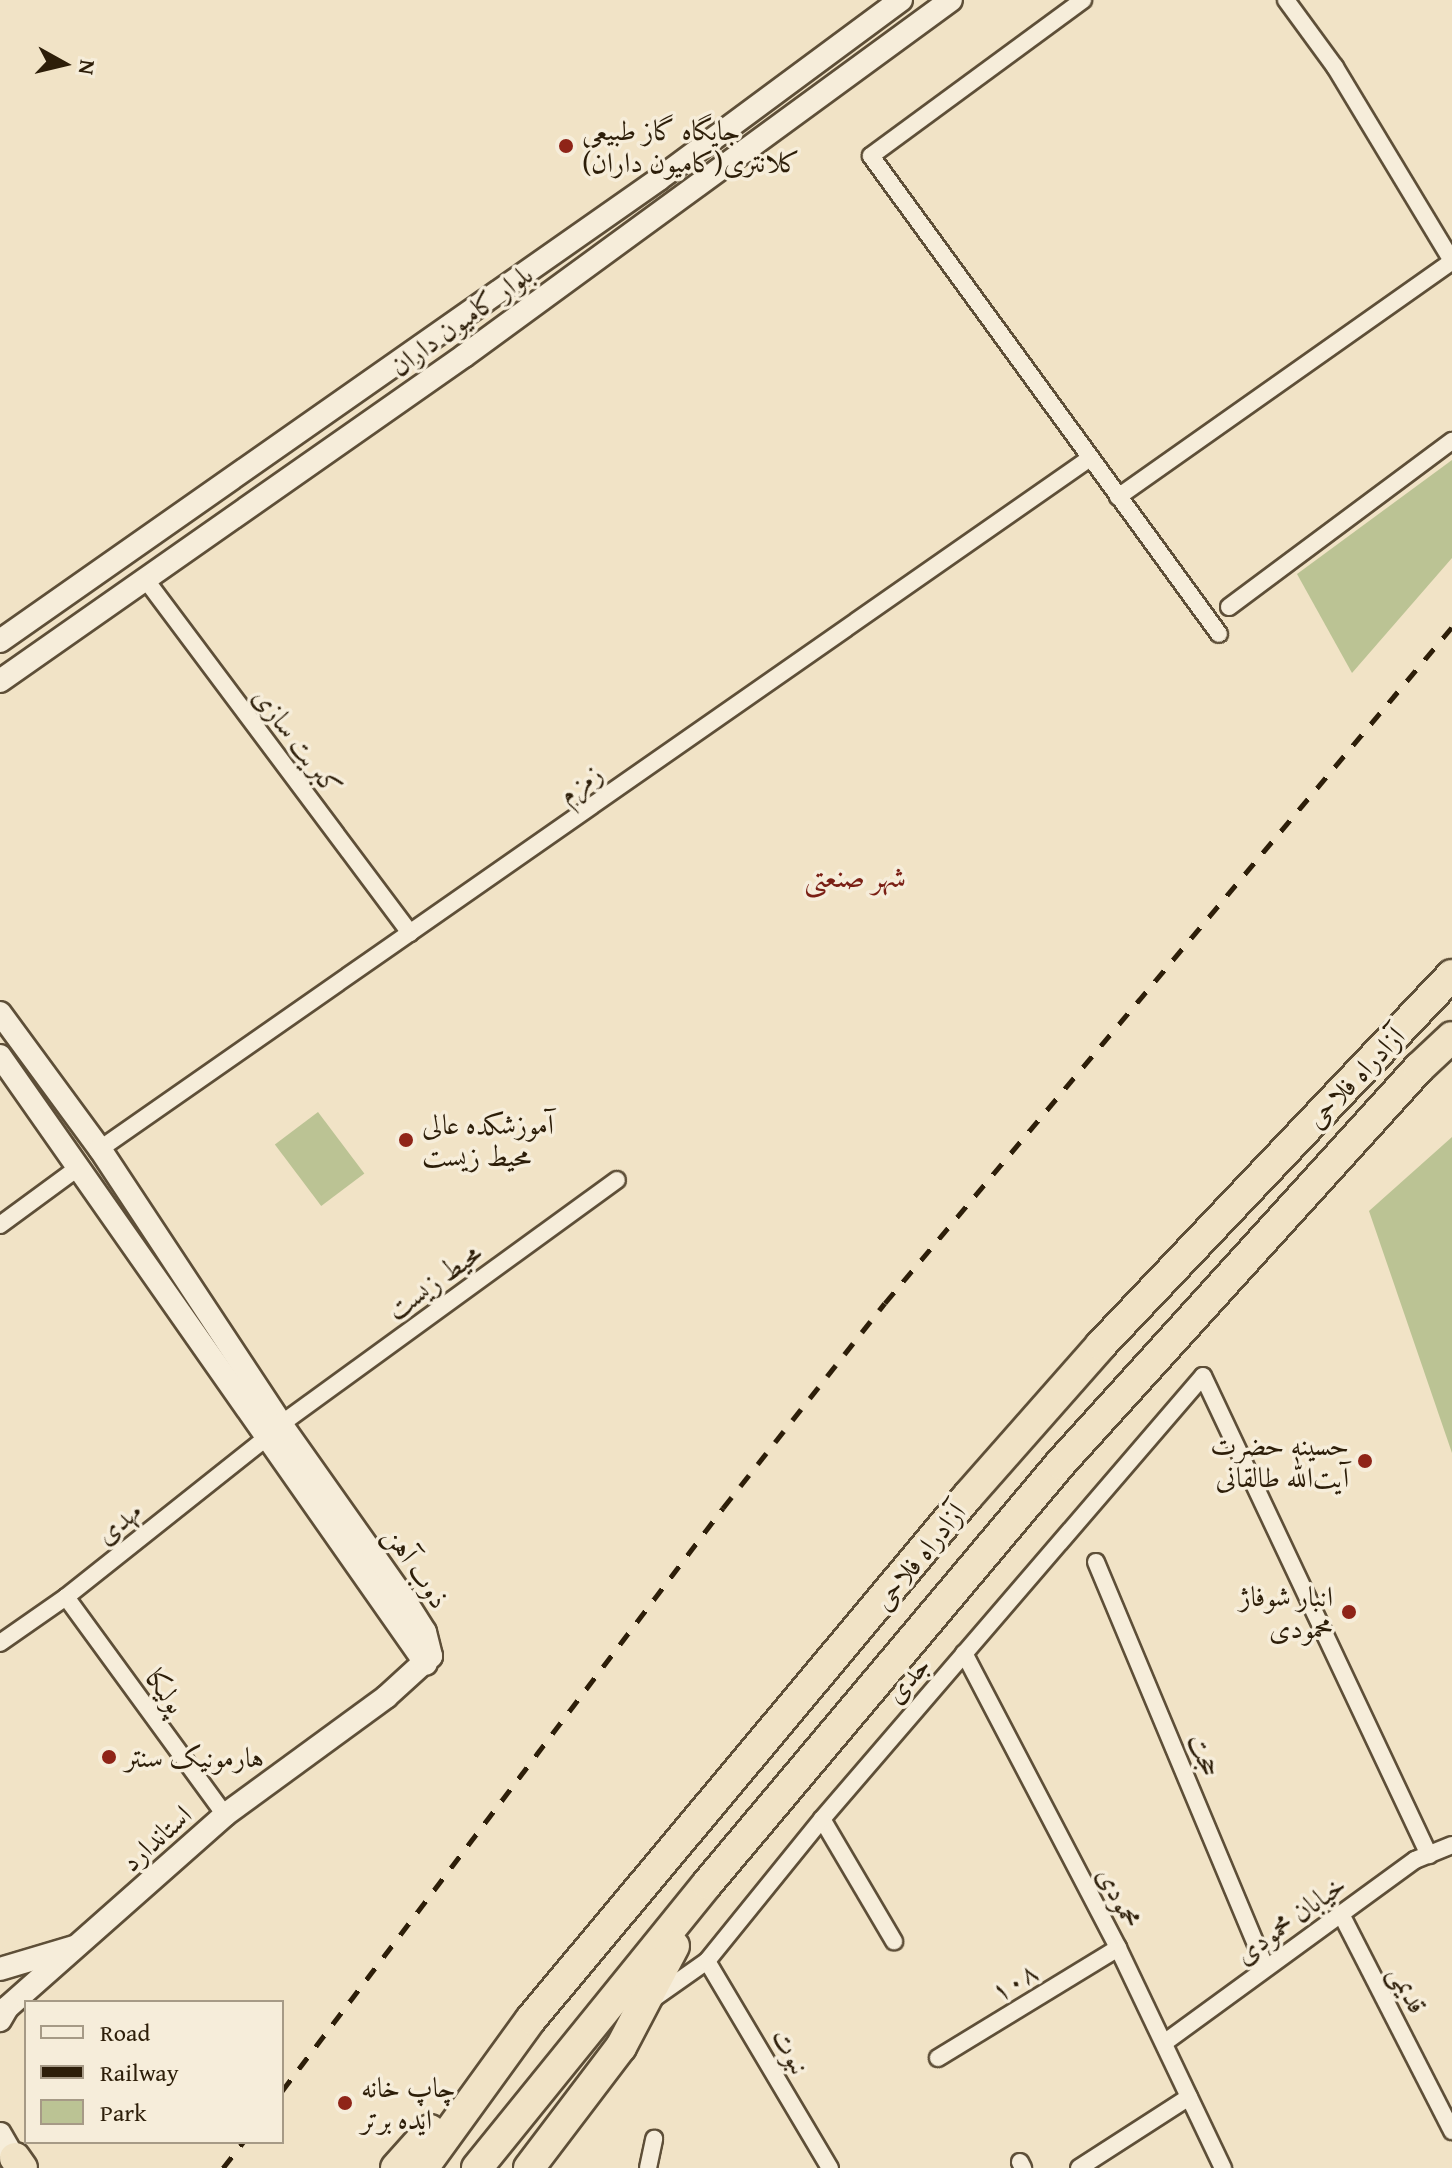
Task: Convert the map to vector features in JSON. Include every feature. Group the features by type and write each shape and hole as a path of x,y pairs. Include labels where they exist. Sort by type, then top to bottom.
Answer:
{"highway":[{"name":"آزادراه فلاحی","path":"423,2168 541,2007 968,1496 1101,1345 1452,975"},
{"name":"آزادراه فلاحی","path":"477,2168 707,1884 1060,1464 1419,1068 1452,1037"},
{"path":"529,2168 621,2047 707,1884"},
{"path":"396,2168 429,2130 476,2095"}],"main road":[{"name":"بلوار کامیون داران","path":"0,641 320,420 634,197 901,0"},
{"name":"بلوار کامیون داران","path":"0,681 464,356 951,0"},
{"path":"62,596 78,625"},
{"name":"ذوب آهن","path":"0,1013 100,1149 273,1431 426,1664"},
{"name":"ذوب آهن","path":"0,1056 273,1431"},
{"name":"استاندارد","path":"0,2020 7,2008 83,1945 225,1815 426,1664"},
{"name":"استاندارد","path":"0,1969 83,1945"}],"street":[{"path":"1083,0 871,156 1219,634"},
{"path":"1118,497 1452,261 1335,67 1286,0"},
{"path":"1229,607 1452,441"},
{"name":"زمزم","path":"100,1149 1090,458"},
{"name":"کبریت سازی","path":"146,580 410,933"},
{"path":"0,1225 79,1167"},
{"name":"محیط زیست","path":"273,1431 617,1180"},
{"name":"جدی","path":"642,2006 707,1961 822,1819 1203,1376 1429,1855"},
{"name":"مهدی","path":"0,1643 66,1597 273,1431"},
{"name":"حجت","path":"1096,1562 1266,1968"},
{"name":"پولیکا","path":"66,1597 225,1815"},
{"name":"محمودی","path":"964,1653 1118,1948 1223,2168"},
{"path":"822,1819 894,1941"},
{"name":"خیابان محمودی","path":"1164,2043 1415,1860 1452,1845"},
{"name":"قدیمی","path":"1341,1914 1452,2131"},
{"name":"۱۰۸","path":"938,2058 1118,1948"},
{"name":"نبوت","path":"707,1961 830,2168"},
{"path":"1079,2168 1189,2097"},
{"path":"648,2168 654,2139"}],"green space":[{"path":"1452,460 1452,558 1352,673 1297,574"},
{"path":"318,1112 364,1173 321,1206 275,1144"},
{"path":"1452,1137 1452,1453 1369,1211"}],"railway":[{"path":"284,2088 723,1508 885,1303 1452,627"},
{"path":"223,2168 241,2144"}],"place":[{"name":"جایگاه گاز طبیعی کلانتری(کامیون داران)","path":"566,146"},
{"name":"آموزشکده عالی محیط زیست","path":"406,1140"},
{"name":"حسینه حضرت آیت‌الله طالقانی","path":"1365,1461"},
{"name":"انبار شوفاژ محمودی","path":"1349,1612"},
{"name":"هارمونیک سنتر","path":"109,1757"},
{"name":"چاپ خانه ایده برتر","path":"345,2103"}],"district":[{"name":"شهر صنعتی","path":"855,876"}]}
